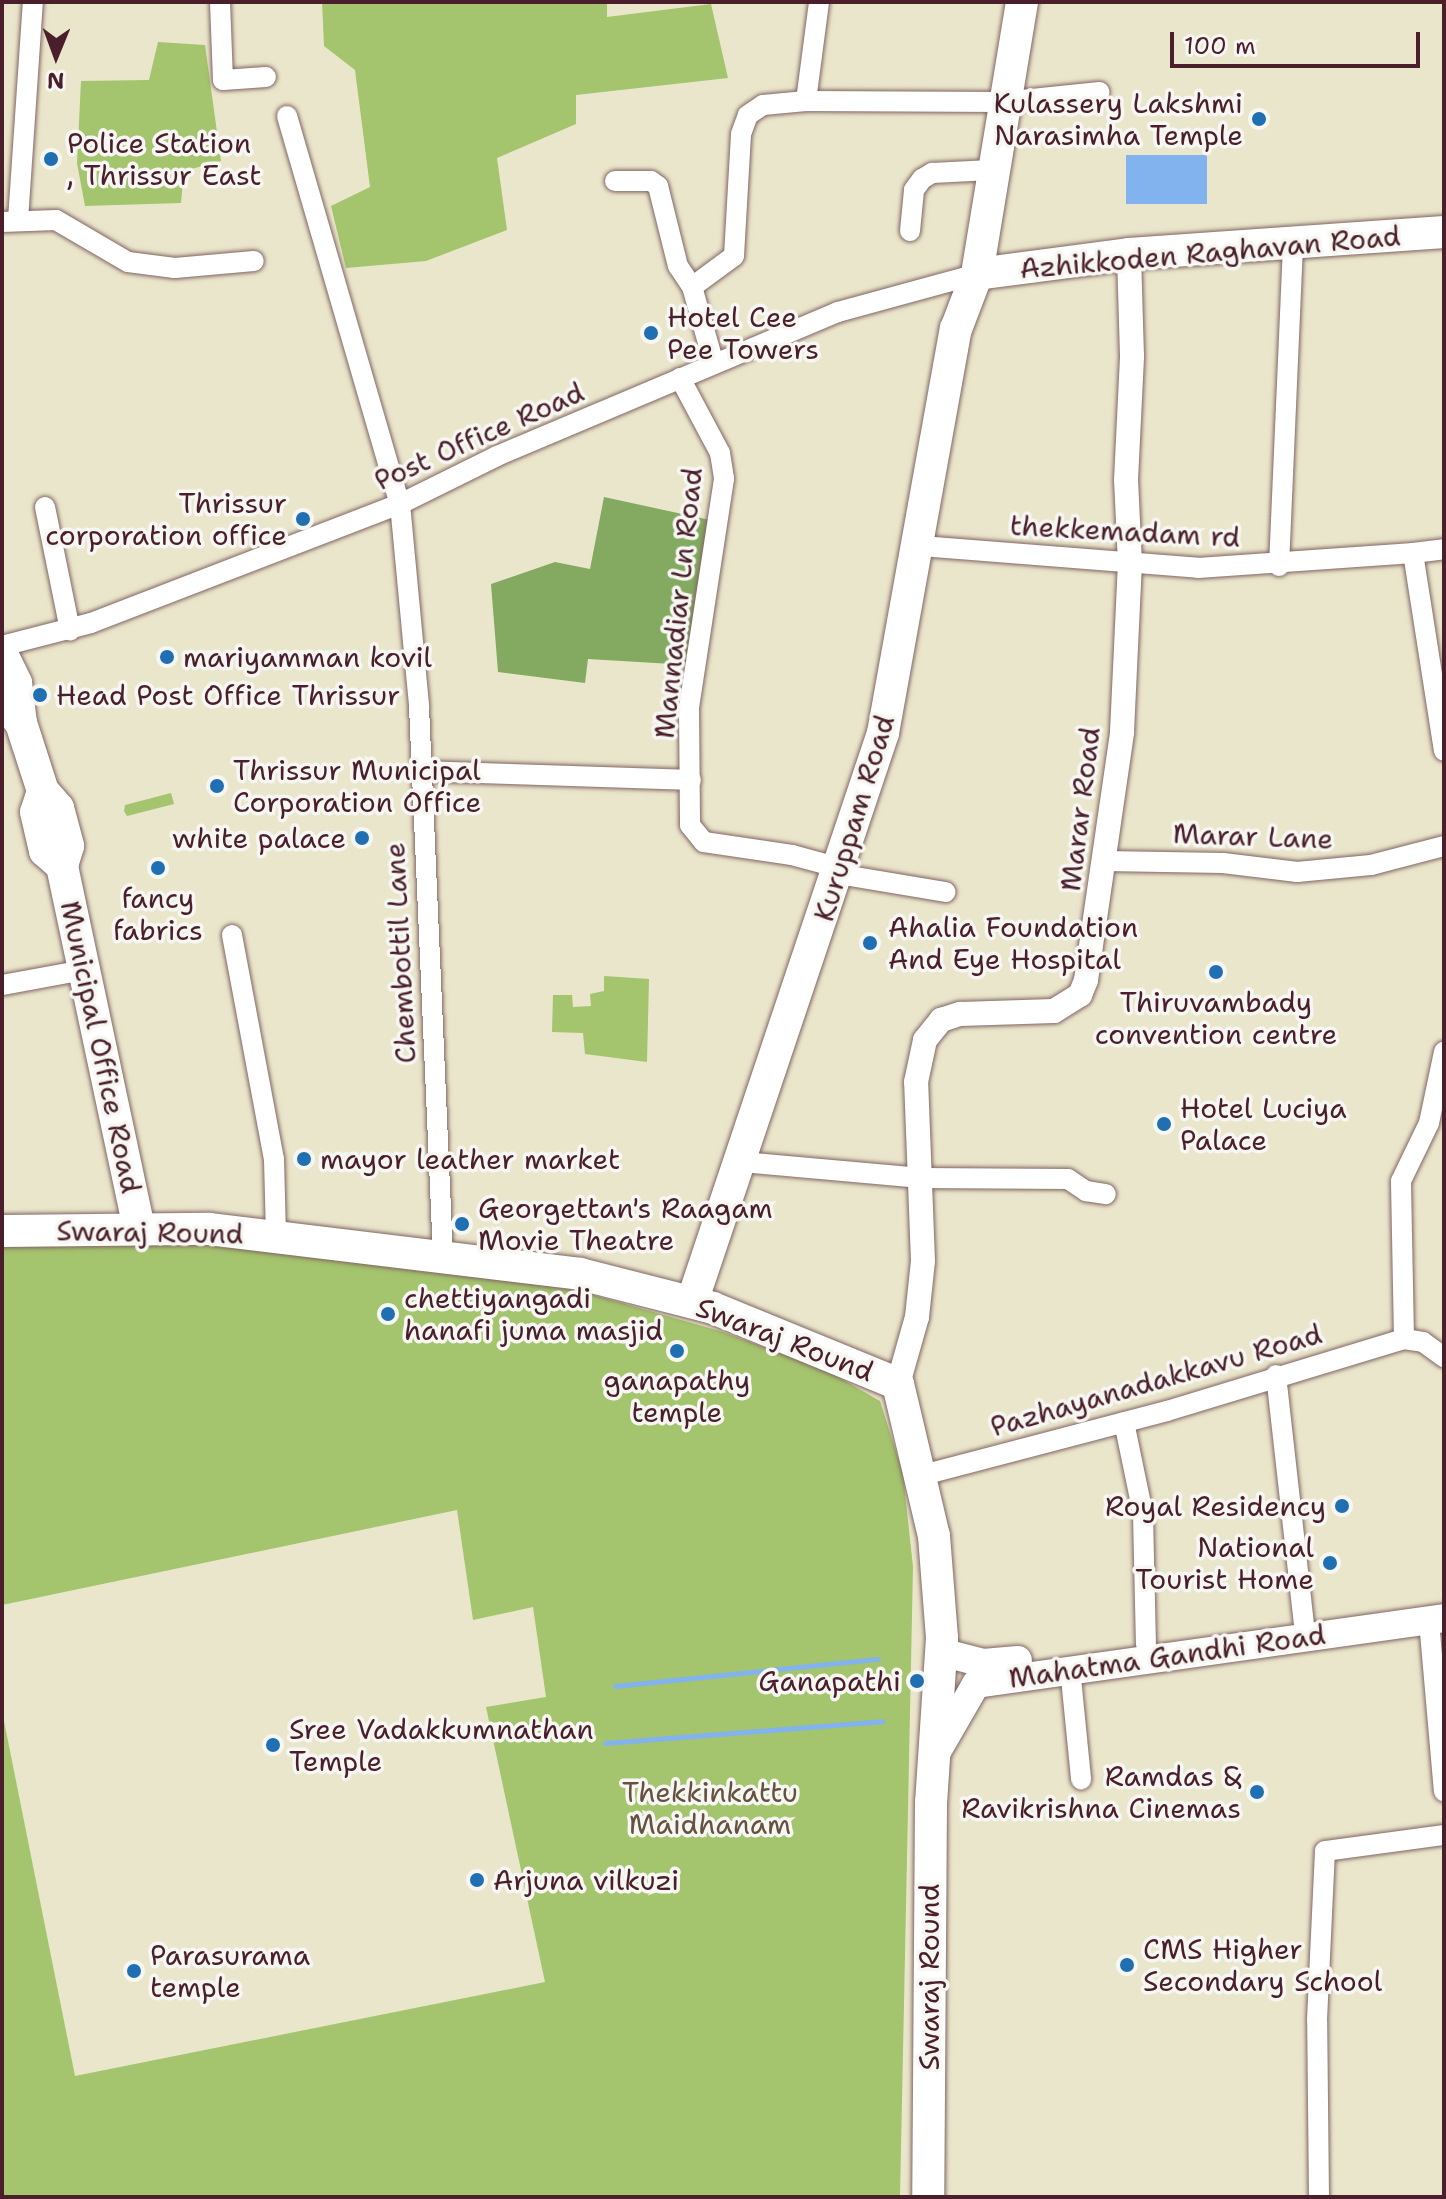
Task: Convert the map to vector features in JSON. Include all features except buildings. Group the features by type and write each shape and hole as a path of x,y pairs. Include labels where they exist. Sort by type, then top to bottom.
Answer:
{"main road":[{"name":"Kuruppam Road","path":"692,1302 742,1162 883,733 921,546 956,329 977,274 991,170 1022,2"},
{"name":"Azhikkoden Raghavan Road","path":"977,274 1129,254 1293,240 1444,232"},
{"name":"Municipal Office Road","path":"2,654 16,683 12,712 43,791 36,812 45,851 62,866 139,1228"},
{"name":"Swaraj Round","path":"2,1231 139,1228 276,1235 580,1274 692,1302 898,1384 923,1475 938,1569 941,1652 933,1758 928,2197"},
{"name":"Mahatma Gandhi Road","path":"941,1652 983,1663 1304,1623 1439,1614"},
{"name":"Mahatma Gandhi Road","path":"933,1758 976,1684 1439,1614"}],"street":[{"path":"33,2 10,221 74,226 101,251 128,262 175,268 254,261"},
{"path":"220,2 223,80 266,77"},
{"path":"806,101 819,2"},
{"path":"692,287 734,256 741,134 748,115 763,105 806,101 1003,102 1099,92"},
{"name":"Chembottil Lane","path":"287,116 400,504 421,771 443,1256"},
{"path":"910,231 914,190 922,179 932,173 991,170"},
{"path":"615,181 651,181 658,186 678,266 692,287 714,364"},
{"path":"1279,566 1293,240"},
{"name":"Marar Road","path":"898,1384 917,1317 923,1261 916,1082 925,1040 941,1020 960,1014 1054,1011 1080,995 1105,861 1122,732 1130,564 1126,480 1132,356 1129,254"},
{"name":"Post Office Road","path":"2,646 70,630 400,504 680,378 838,312 977,274"},
{"name":"Mannadiar Ln Road","path":"680,378 720,453 724,479 689,707 690,825 695,837 839,871"},
{"path":"45,507 70,630"},
{"name":"thekkemadam rd","path":"921,546 1130,564 1279,566 1444,549"},
{"path":"1413,553 1444,751"},
{"path":"421,771 691,780"},
{"name":"Marar Lane","path":"1105,861 1223,863 1297,872 1371,865 1444,846"},
{"path":"839,871 946,892"},
{"path":"232,935 272,1145 276,1235"},
{"path":"2,985 84,970"},
{"path":"1444,1052 1429,1123 1401,1181 1404,1339 1423,1342 1444,1357"},
{"path":"742,1162 921,1178 1068,1179 1086,1191 1106,1194"},
{"name":"Pazhayanadakkavu Road","path":"923,1475 1124,1422 1404,1339"},
{"path":"1276,1375 1304,1623"},
{"path":"1124,1422 1143,1514 1146,1644"},
{"path":"1439,1614 1444,1791"},
{"path":"1070,1668 1081,1779"},
{"path":"1319,2197 1317,2006 1325,1851 1444,1835"}],"green space":[{"path":"322,2 607,2 607,17 711,4 728,78 576,95 576,124 497,158 507,230 426,261 346,268 331,206 370,187 355,70 324,46"},
{"path":"158,42 205,45 221,161 184,171 181,203 85,206 77,163 81,81 149,80"},
{"path":"604,497 710,520 689,665 588,659 585,683 498,672 491,584 555,562 590,569"},
{"path":"171,793 174,804 127,816 124,811 125,805"},
{"path":"604,976 649,979 647,1062 585,1054 583,1033 552,1032 553,995 572,995 573,1007 591,1006 590,994 604,991"},
{"name":"Thekkinkattu Maidhanam","path":"195,1241 551,1283 720,1331 826,1370 880,1401 903,1474 913,1567 900,2197 2,2197 2,1711 75,2076 545,1982 486,1707 546,1697 533,1607 473,1620 457,1510 2,1605 2,1247"}],"water":[{"path":"1126,155 1207,155 1207,204 1126,204"}],"waterway":[{"path":"615,1686 878,1659"},
{"path":"605,1743 882,1721"}],"place":[{"name":"Kulassery Lakshmi Narasimha Temple","path":"1259,119"},
{"name":"Police Station , Thrissur East","path":"51,159"},
{"name":"Hotel Cee Pee Towers","path":"651,333"},
{"name":"Thrissur corporation office","path":"303,519"},
{"name":"mariyamman kovil","path":"167,657"},
{"name":"Head Post Office Thrissur","path":"40,695"},
{"name":"Thrissur Municipal Corporation Office","path":"217,786"},
{"name":"white palace","path":"362,838"},
{"name":"fancy fabrics","path":"158,868"},
{"name":"Ahalia Foundation And Eye Hospital","path":"870,943"},
{"name":"Thiruvambady convention centre","path":"1216,972"},
{"name":"Hotel Luciya Palace","path":"1164,1124"},
{"name":"mayor leather market","path":"304,1159"},
{"name":"Georgettan's Raagam Movie Theatre","path":"462,1224"},
{"name":"chettiyangadi hanafi juma masjid","path":"388,1314"},
{"name":"ganapathy temple","path":"677,1351"},
{"name":"Royal Residency","path":"1342,1506"},
{"name":"National Tourist Home","path":"1330,1563"},
{"name":"Ganapathi","path":"917,1681"},
{"name":"Sree Vadakkumnathan Temple","path":"273,1745"},
{"name":"Ramdas & Ravikrishna Cinemas","path":"1257,1792"},
{"name":"Arjuna vilkuzi","path":"477,1880"},
{"name":"CMS Higher Secondary School","path":"1127,1965"},
{"name":"Parasurama temple","path":"134,1971"}]}
